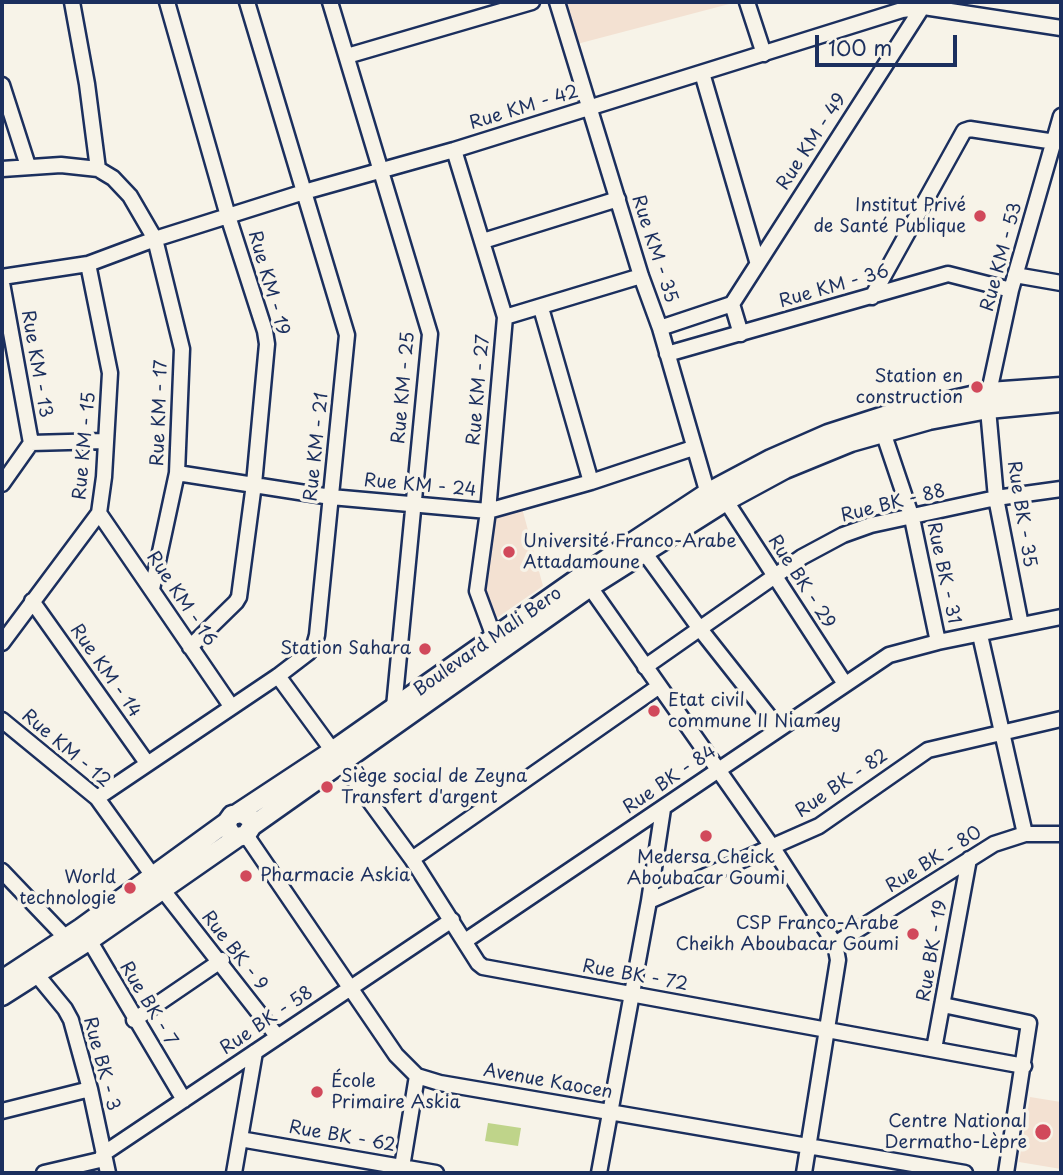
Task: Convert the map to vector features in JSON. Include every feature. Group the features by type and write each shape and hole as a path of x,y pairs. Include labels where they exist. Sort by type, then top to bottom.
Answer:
{"main road":[{"name":"Boulevard Mali Bero","path":"2,980 79,935 157,883 586,581 644,552 771,459 828,434 887,415 988,401 1061,387"},
{"name":"Boulevard Mali Bero","path":"462,670 494,637 715,501 811,457 883,432 988,401 1061,402"},
{"name":"Boulevard Mali Bero","path":"337,757 394,707 441,685"},
{"name":"Boulevard Mali Bero","path":"2,996 37,975 79,935"}],"street":[{"path":"2,169 61,165 98,169 87,84 72,2"},
{"name":"Rue KM - 19","path":"167,2 267,344 254,484 239,597 190,647"},
{"name":"Rue KM - 21","path":"97,798 278,676 314,646 347,335 247,2"},
{"name":"Rue KM - 25","path":"330,2 430,334 394,707"},
{"path":"347,56 532,2"},
{"name":"Rue KM - 35","path":"556,2 641,276 660,328 693,448 715,501"},
{"path":"747,2 764,54"},
{"name":"Rue KM - 42","path":"2,277 88,264 155,239 304,192 454,150 925,4 1061,28"},
{"name":"Rue KM - 49","path":"732,304 757,261 925,4"},
{"path":"702,73 757,261"},
{"path":"2,85 7,117 29,166"},
{"name":"Rue KM - 53","path":"988,401 1011,290 1061,116"},
{"path":"872,297 964,131 970,129 1055,142"},
{"name":"Rue KM - 27","path":"454,150 505,317 478,595 494,637"},
{"name":"Rue KM - 17","path":"98,169 113,178 130,196 155,239 181,338 177,473 152,589"},
{"path":"483,241 618,199"},
{"name":"Rue KM - 15","path":"2,643 99,513 110,388 109,361 88,264"},
{"name":"Rue KM - 36","path":"667,355 948,274 1011,290"},
{"path":"1016,275 1061,283"},
{"path":"505,317 641,276"},
{"name":"Rue KM - 13","path":"2,283 31,443 2,484"},
{"path":"660,328 732,304 741,334"},
{"path":"541,308 591,482"},
{"name":"Rue BK - 35","path":"988,401 996,498 1021,625"},
{"name":"Rue BK - 31","path":"883,432 912,518 938,642"},
{"path":"31,443 106,441"},
{"name":"Rue KM - 24","path":"177,473 331,497 488,511 591,482 693,448"},
{"name":"Rue BK - 88","path":"645,667 775,576 843,535 871,525 996,498 1061,489"},
{"name":"Rue BK - 29","path":"715,501 775,576 845,684"},
{"name":"Rue KM - 16","path":"99,513 231,706"},
{"path":"644,552 700,629 779,729"},
{"path":"586,581 773,848 835,944 838,960 804,1173"},
{"name":"Rue KM - 14","path":"32,601 147,763"},
{"name":"Rue BK - 84","path":"465,941 889,655 938,642 1061,617"},
{"path":"980,635 1025,834"},
{"name":"Rue BK - 72","path":"278,676 412,859 478,962 490,969 1024,1066"},
{"path":"412,859 658,687"},
{"name":"Rue BK - 82","path":"649,901 819,826 928,750 1061,719"},
{"name":"Rue KM - 12","path":"2,720 97,798 157,883"},
{"path":"599,1173 649,901 663,809"},
{"path":"240,826 397,1055 418,1076 402,1170"},
{"name":"Rue BK - 80","path":"835,944 994,844 1025,834 1061,834"},
{"name":"Rue BK - 19","path":"934,1049 969,859"},
{"name":"Rue BK - 7","path":"2,871 79,935 99,960 184,1100"},
{"name":"Rue BK - 9","path":"157,883 277,1036"},
{"name":"Rue BK - 58","path":"44,1173 105,1162 184,1100 452,920"},
{"path":"134,1020 220,962"},
{"name":"Rue BK - 3","path":"37,975 68,1014 90,1089 105,1162"},
{"path":"943,1005 1027,1020 1030,1026 1006,1173"},
{"path":"234,1173 255,1052"},
{"name":"Avenue Kaocen","path":"418,1076 440,1083 965,1173"},
{"path":"2,1111 90,1089"},
{"name":"Rue BK - 62","path":"240,1139 402,1170 436,1173"}],"shaded area":[{"path":"564,2 732,2 733,3 577,44"},
{"name":"Université Franco-Arabe Attadamoune","path":"522,508 543,586 491,622 479,594 488,519"},
{"name":"Centre National Dermatho-Lèpre","path":"1030,1097 1061,1102 1061,1169 1019,1162"}],"green space":[{"path":"488,1123 521,1128 518,1146 485,1141"}],"place":[{"name":"Institut Privé de Santé Publique","path":"980,216"},
{"name":"Station en construction","path":"977,387"},
{"name":"Université Franco-Arabe Attadamoune","path":"509,552"},
{"name":"Station Sahara","path":"425,649"},
{"name":"Etat civil commune II Niamey","path":"654,711"},
{"name":"Siège social de Zeyna Transfert d'argent","path":"327,787"},
{"name":"Medersa Cheick Aboubacar Goumi","path":"706,836"},
{"name":"Pharmacie Askia","path":"246,876"},
{"name":"World technologie","path":"130,888"},
{"name":"CSP Franco-Arabe Cheikh Aboubacar Goumi","path":"913,934"},
{"name":"École Primaire Askia","path":"317,1092"},
{"name":"Centre National Dermatho-Lèpre","path":"1043,1132"}]}
